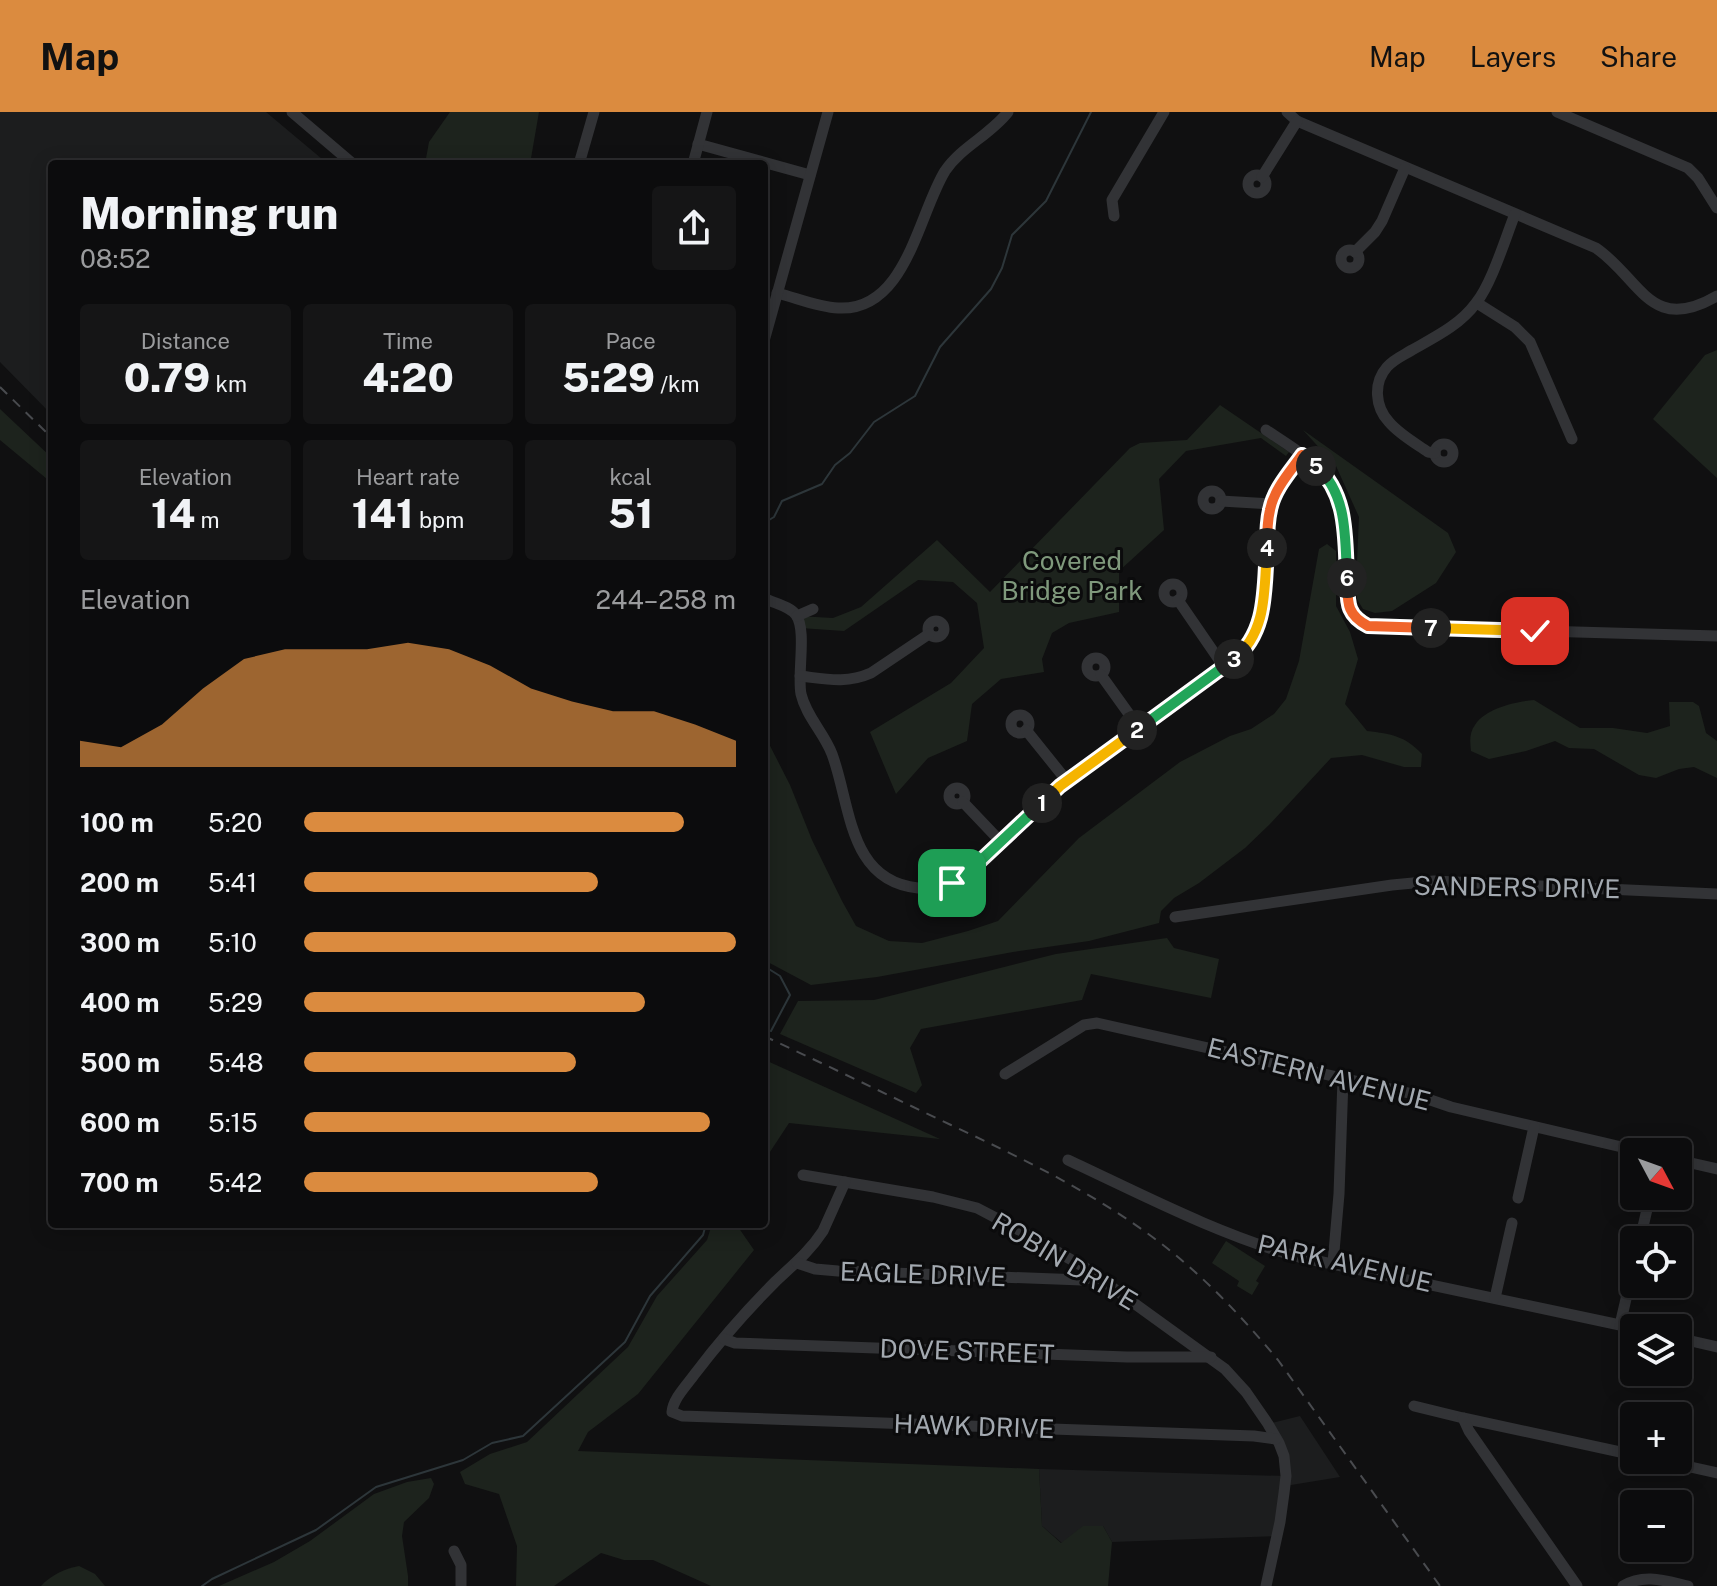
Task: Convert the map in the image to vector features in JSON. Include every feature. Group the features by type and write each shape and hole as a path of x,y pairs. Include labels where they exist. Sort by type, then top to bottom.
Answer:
{"street":[{"path":"292,112 348,160"},
{"path":"580,160 594,112"},
{"path":"694,160 707,112"},
{"path":"768,326 828,112"},
{"path":"777,293 840,308 863,305 878,296 900,269 917,239 935,188 947,168 1008,112"},
{"path":"1114,216 1112,200 1164,112"},
{"path":"1287,112 1297,121 1596,248 1608,256 1641,293 1662,307 1685,309 1717,296"},
{"path":"1557,112 1688,168 1717,208"},
{"path":"1262,177 1297,121"},
{"path":"698,144 756,160"},
{"path":"768,163 810,175"},
{"path":"1355,252 1382,221 1405,168"},
{"path":"1435,453 1428,452 1388,422 1378,401 1380,378 1394,361 1451,327 1477,303 1515,214"},
{"path":"1477,303 1515,327 1530,342 1572,439"},
{"path":"1266,430 1302,455 1332,485 1343,517 1348,605 1356,618 1368,626 1717,636"},
{"path":"768,600 793,611 797,616 801,634 803,700 832,755 857,842 865,858 877,872 901,885 940,887 959,879 1067,781 1239,655 1251,640 1261,615 1272,504 1283,480 1302,455"},
{"path":"1221,501 1272,504"},
{"path":"1178,600 1224,667"},
{"path":"797,616 813,609"},
{"path":"800,676 861,678 929,634"},
{"path":"1101,675 1139,728"},
{"path":"1026,730 1067,781"},
{"path":"963,802 1001,842"},
{"name":"SANDERS DRIVE","path":"1175,917 1434,881 1717,894"},
{"name":"EASTERN AVENUE","path":"1005,1074 1084,1025 1097,1023 1413,1094 1451,1107 1620,1147"},
{"path":"1333,1263 1343,1079"},
{"path":"1518,1198 1534,1127"},
{"name":"PARK AVENUE","path":"1068,1160 1263,1247 1620,1325"},
{"path":"1692,1163 1717,1169"},
{"name":"ROBIN DRIVE","path":"803,1175 933,1197 977,1208 1097,1276 1211,1357 1235,1379 1284,1456 1286,1476 1280,1522 1266,1586"},
{"path":"724,1339 797,1263 823,1231 845,1182"},
{"path":"1495,1298 1512,1223"},
{"name":"EAGLE DRIVE","path":"797,1263 815,1269 838,1271 1082,1280 1097,1276"},
{"name":"DOVE STREET","path":"724,1339 735,1343 1127,1357 1211,1357"},
{"name":"HAWK DRIVE","path":"724,1339 683,1390 672,1412 682,1416 1276,1439"},
{"path":"1692,1341 1717,1347"},
{"path":"1414,1406 1620,1452"},
{"path":"1463,1418 1577,1586"},
{"path":"1692,1467 1717,1473"},
{"path":"454,1551 461,1565 461,1586"},
{"path":"1623,1586 1646,1578 1688,1586"}],"shaded area":[{"path":"0,112 266,112 323,160 48,160 48,411 0,362"},
{"path":"1300,1416 1340,1477 1285,1486 1277,1536 1112,1542 1103,1526 1062,1543 1042,1526 1039,1469 1285,1476 1268,1424"}],"green space":[{"path":"450,112 539,112 531,160 426,160 429,142"},
{"path":"1717,350 1717,478 1653,419 1705,355"},
{"name":"Covered Bridge Park","path":"1220,405 1289,452 1286,456 1261,438 1186,451 1159,479 1164,530 1119,571 1119,612 1069,623 1052,633 1042,659 1044,672 1001,679 972,704 967,741 928,758 896,794 870,732 951,683 984,648 977,603 953,582 918,580 844,631 800,628 797,616 833,618 861,607 937,540 990,592 1130,448 1140,443 1187,440"},
{"path":"0,409 48,454 48,481 47,479 0,440"},
{"path":"1303,430 1448,533 1456,552 1436,583 1392,611 1375,613 1363,609 1357,599 1359,517 1336,466"},
{"path":"1327,544 1336,551 1336,606 1350,632 1358,659 1345,704 1367,731 1384,733 1410,743 1422,754 1421,767 1404,767 1362,755 1331,758 1245,848 1174,898 1161,911 1159,923 1089,941 877,977 811,985 768,962 768,742 790,785 812,840 856,926 889,941 922,943 998,921 1079,838 1180,762 1230,736 1251,729 1274,714 1286,699 1299,661 1319,549"},
{"path":"1534,700 1580,728 1613,728 1647,733 1670,726 1669,702 1693,702 1699,706 1706,733 1717,741 1717,778 1694,767 1656,778 1639,775 1594,749 1569,748 1555,741 1489,759 1471,751 1472,731 1486,714 1518,702"},
{"path":"1167,938 1174,948 1219,959 1211,998 1091,974 1082,1000 921,1029 910,1048 922,1085 916,1093 780,1034 798,1001 874,1000 1056,954"},
{"path":"768,1061 940,1139 789,1123 768,1155"},
{"path":"711,1228 739,1228 754,1250 638,1394 588,1432 578,1451 1039,1469 1042,1526 1061,1543 1083,1526 1103,1526 1112,1542 1108,1586 711,1586 653,1560 624,1560 601,1553 554,1586 516,1586 517,1546 499,1494 465,1484 460,1472 490,1454 527,1442 628,1347 657,1296 707,1240"},
{"path":"1226,1241 1265,1266 1252,1295 1237,1286 1239,1281 1212,1263"},
{"path":"431,1478 434,1484 429,1498 404,1522 402,1536 408,1586 219,1586 274,1562 310,1541 374,1494 407,1482"},
{"path":"79,1566 95,1574 105,1586 41,1586 58,1573"}],"waterway":[{"path":"768,521 774,517 782,501 822,484 874,422 915,396 940,347 991,289 1002,268 1012,235 1046,201 1091,112"},
{"path":"768,968 780,976 790,995 771,1031"},
{"path":"202,1586 316,1530 376,1487 463,1460 492,1443 523,1436 625,1342 650,1296 703,1235 705,1228"}],"railway":[{"path":"0,387 48,434"},
{"path":"768,1038 1052,1174 1124,1217 1183,1261 1217,1292 1278,1360 1440,1586"}],"route":[{"path":"952,883 978,863 1060,786 1239,655 1251,640 1264,607 1270,511 1283,480 1302,455 1324,474 1338,499 1343,517 1348,605 1356,618 1368,626 1535,631"}]}
